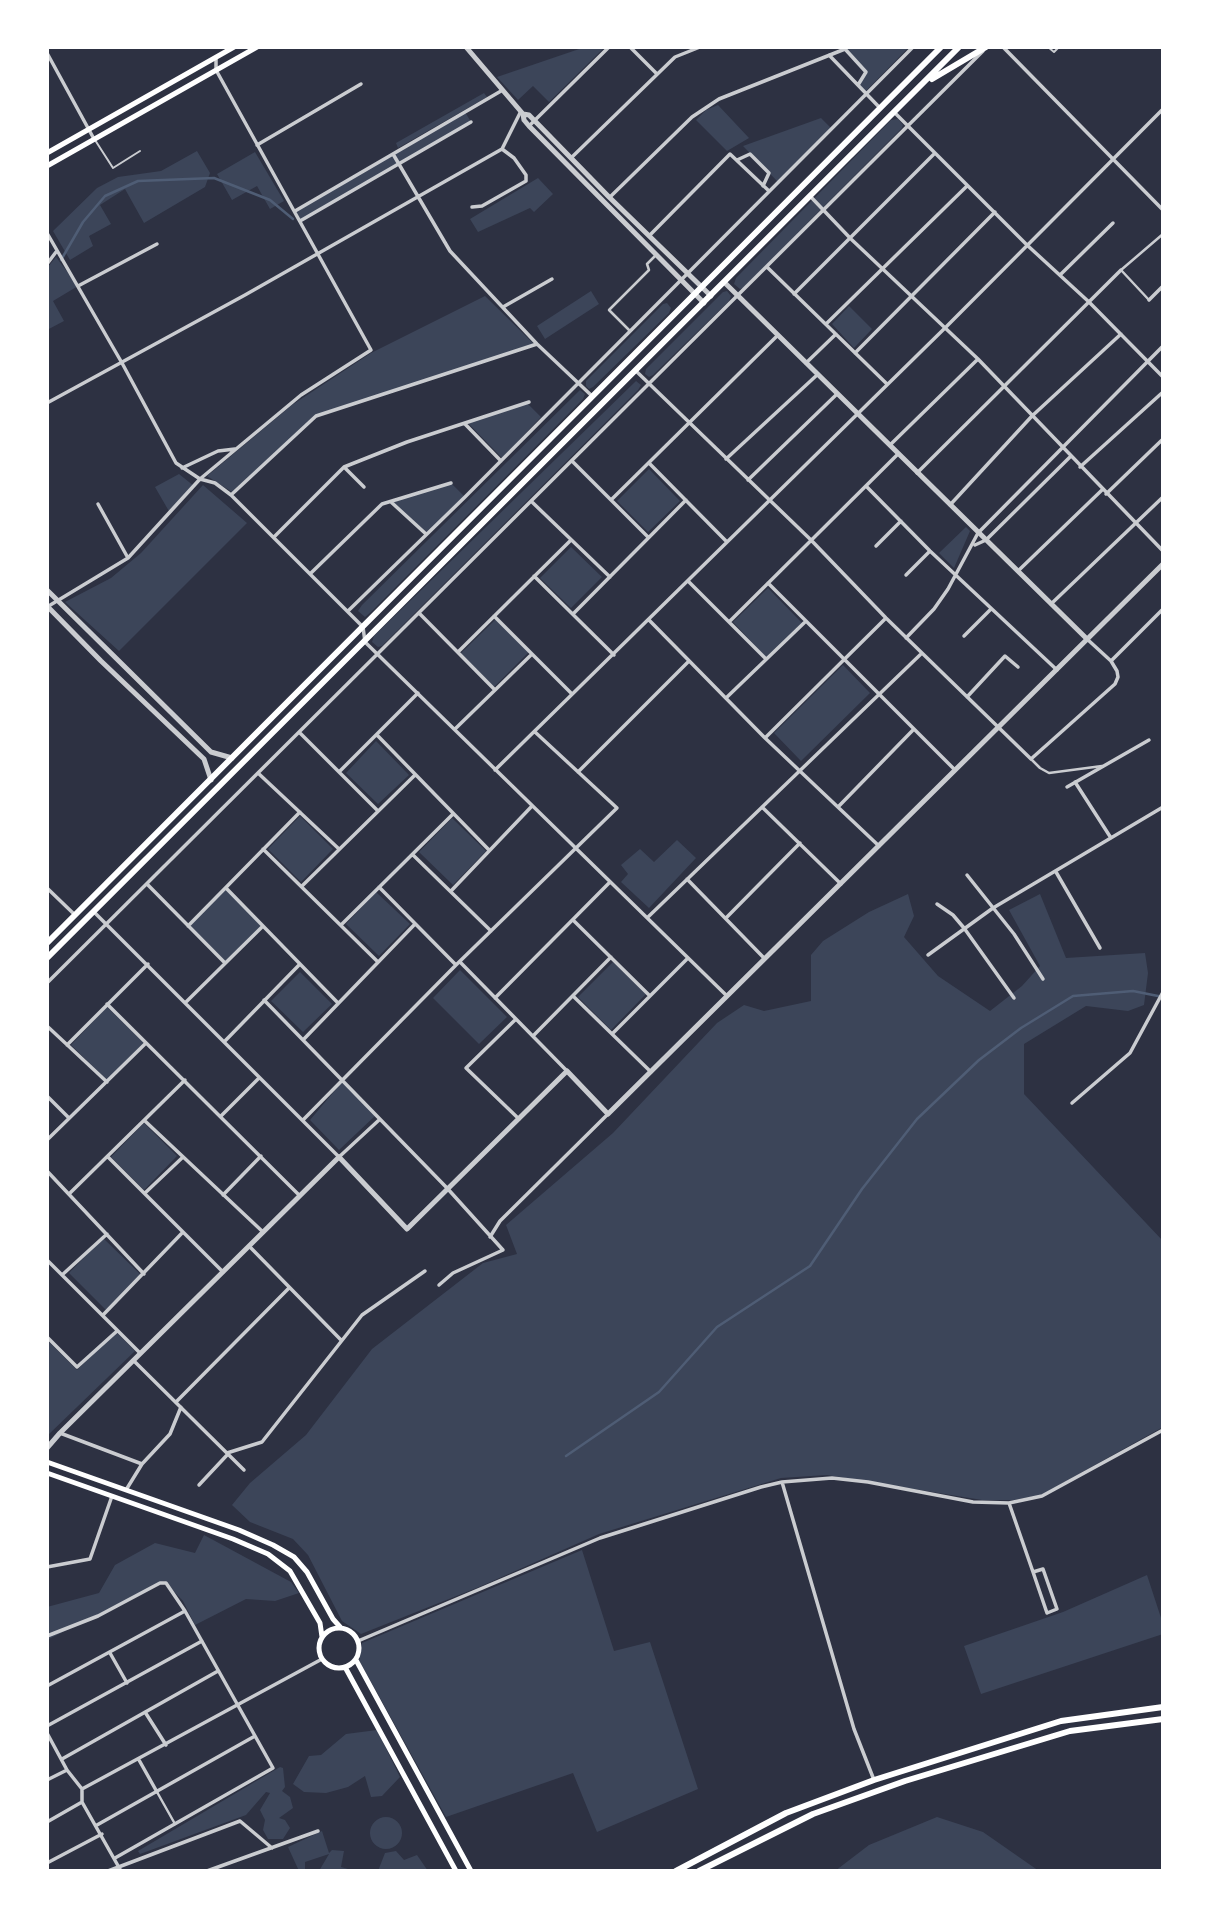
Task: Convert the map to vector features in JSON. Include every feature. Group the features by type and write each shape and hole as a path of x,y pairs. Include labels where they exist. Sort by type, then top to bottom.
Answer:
{"main road":[{"path":"47,153 234,47"},
{"path":"47,166 257,47"},
{"path":"47,943 939,47"},
{"path":"47,958 959,47"},
{"path":"916,90 935,76 987,47"},
{"path":"47,1462 239,1530 273,1545 294,1557 307,1572 332,1619 341,1628"},
{"path":"47,1473 233,1539 280,1561 290,1572 320,1623 322,1637 319,1648 322,1659 332,1667 345,1667 356,1660 359,1641 351,1631 341,1628 330,1630 322,1637"},
{"path":"356,1660 471,1871"},
{"path":"345,1667 456,1871"},
{"path":"676,1871 786,1813 874,1780 1061,1721 1163,1707"},
{"path":"699,1871 813,1814 905,1781 1070,1731 1163,1719"}],"street":[{"path":"466,47 522,113 529,126 704,303"},
{"path":"529,126 609,47"},
{"path":"630,47 657,74"},
{"path":"572,158 675,57 700,47"},
{"path":"348,611 913,47"},
{"path":"47,983 987,47"},
{"path":"1003,47 1163,210"},
{"path":"603,203 706,106 845,49 866,72 858,85"},
{"path":"47,53 94,139"},
{"path":"829,55 880,108"},
{"path":"211,780 209,769 202,757 47,606 128,558 200,480 301,395 371,350 216,70 216,57"},
{"path":"257,145 361,84"},
{"path":"294,211 502,91"},
{"path":"495,770 946,327 1163,108"},
{"path":"895,112 1163,377"},
{"path":"522,113 529,115 711,296"},
{"path":"47,403 502,149 522,113"},
{"path":"299,221 471,122"},
{"path":"472,207 482,206 526,181 526,175 514,158 502,149"},
{"path":"794,294 935,153"},
{"path":"393,154 450,251 537,344 593,397"},
{"path":"649,236 730,154 769,191"},
{"path":"737,160 750,155 769,173 763,186"},
{"path":"826,324 967,185"},
{"path":"810,196 851,239 978,359 1163,551"},
{"path":"855,353 995,212"},
{"path":"1060,275 1113,223"},
{"path":"47,233 122,363 169,454 182,468 200,480 215,483 232,495 363,627 365,642 727,996"},
{"path":"917,473 1121,270 1163,234"},
{"path":"78,286 157,244"},
{"path":"47,264 56,251"},
{"path":"630,331 609,310 649,270 647,264 655,256"},
{"path":"767,267 887,384"},
{"path":"1121,270 1149,300 1163,286"},
{"path":"503,307 552,279"},
{"path":"724,282 1111,662 1117,671 1115,684 1031,759"},
{"path":"806,363 836,334"},
{"path":"950,505 1032,416 1121,334"},
{"path":"611,500 778,335"},
{"path":"232,495 316,416 537,344"},
{"path":"906,638 934,609 973,546 978,533 1163,346"},
{"path":"889,446 978,359"},
{"path":"636,371 811,540 906,638 1040,768 1049,773 1101,766"},
{"path":"726,459 817,374"},
{"path":"1080,467 1163,392"},
{"path":"748,480 837,394"},
{"path":"274,537 344,467 407,442 529,402"},
{"path":"465,424 501,461"},
{"path":"1106,494 1163,439"},
{"path":"182,468 218,451 237,449"},
{"path":"729,622 898,454"},
{"path":"973,546 986,540 1070,456"},
{"path":"572,461 648,537"},
{"path":"649,463 727,542"},
{"path":"344,467 364,487"},
{"path":"311,573 382,504 451,483"},
{"path":"866,486 930,551 1057,670"},
{"path":"1018,572 1102,490"},
{"path":"1051,604 1163,497"},
{"path":"573,614 686,500"},
{"path":"391,502 426,534"},
{"path":"532,502 610,577"},
{"path":"98,504 128,558"},
{"path":"876,545 901,522"},
{"path":"458,652 571,540"},
{"path":"906,575 930,551"},
{"path":"490,1237 499,1221 1163,564"},
{"path":"534,576 614,655"},
{"path":"688,581 766,659"},
{"path":"768,583 955,770"},
{"path":"47,590 211,752 232,758"},
{"path":"964,636 991,609"},
{"path":"1111,662 1163,609"},
{"path":"419,613 495,690"},
{"path":"494,617 572,695"},
{"path":"765,738 886,618"},
{"path":"649,620 765,738 879,846"},
{"path":"726,698 805,621"},
{"path":"648,917 922,653"},
{"path":"455,729 532,654"},
{"path":"967,696 1005,656 1018,667"},
{"path":"578,772 689,661"},
{"path":"339,772 418,693"},
{"path":"838,807 913,730"},
{"path":"303,1120 617,808 535,731"},
{"path":"299,732 378,811"},
{"path":"377,735 489,850"},
{"path":"1067,787 1149,740"},
{"path":"258,773 339,849"},
{"path":"302,886 415,775"},
{"path":"1074,782 1111,838"},
{"path":"451,891 532,806"},
{"path":"762,807 842,884"},
{"path":"928,955 993,908 1163,807"},
{"path":"188,926 300,812"},
{"path":"341,925 453,814"},
{"path":"726,918 800,843"},
{"path":"264,849 378,962"},
{"path":"412,854 491,931"},
{"path":"1056,872 1100,947"},
{"path":"967,875 1014,934 1043,979"},
{"path":"687,879 766,959"},
{"path":"495,998 610,882"},
{"path":"147,884 225,963"},
{"path":"379,887 495,998 608,1114"},
{"path":"47,888 75,915"},
{"path":"226,888 338,1003"},
{"path":"937,904 953,915 964,928 1014,998"},
{"path":"94,912 303,1120 407,1228 567,1071"},
{"path":"573,920 650,996"},
{"path":"303,1040 415,923"},
{"path":"185,1003 263,926"},
{"path":"533,1036 611,957"},
{"path":"612,1034 688,958"},
{"path":"67,1045 148,964"},
{"path":"224,1042 300,964"},
{"path":"1072,1103 1130,1053 1163,992"},
{"path":"573,996 651,1072"},
{"path":"264,1000 447,1188 503,1251 453,1273 439,1285"},
{"path":"107,1004 300,1197"},
{"path":"516,1019 466,1068 519,1119"},
{"path":"47,1026 107,1083"},
{"path":"47,1140 147,1043"},
{"path":"221,1116 260,1077"},
{"path":"69,1194 185,1080"},
{"path":"47,1096 68,1118"},
{"path":"47,1448 379,1119"},
{"path":"145,1121 264,1233"},
{"path":"223,1195 261,1156"},
{"path":"108,1157 223,1272"},
{"path":"145,1193 183,1157"},
{"path":"47,1171 144,1274"},
{"path":"103,1315 183,1232"},
{"path":"62,1275 107,1234"},
{"path":"250,1247 341,1340"},
{"path":"47,1259 141,1354"},
{"path":"200,1485 228,1453 262,1442 362,1315 425,1271"},
{"path":"177,1401 289,1288"},
{"path":"47,1337 77,1367 117,1331"},
{"path":"134,1361 244,1470"},
{"path":"126,1490 142,1464 170,1433 181,1406"},
{"path":"359,1641 600,1538 782,1482 832,1478 964,1500 1009,1503 1041,1496 1163,1430"},
{"path":"60,1433 142,1464"},
{"path":"782,1482 854,1729 874,1780"},
{"path":"47,1567 90,1559 112,1496"},
{"path":"1009,1503 1047,1613 1057,1609 1043,1569 1033,1572"},
{"path":"47,1636 97,1616 160,1583 166,1583 185,1611 274,1768 115,1858"},
{"path":"47,1686 185,1611"},
{"path":"47,1726 202,1642"},
{"path":"110,1653 127,1683"},
{"path":"82,1789 322,1659"},
{"path":"62,1759 219,1670"},
{"path":"145,1712 166,1745"},
{"path":"47,1733 49,1742 82,1789 82,1802 121,1871"},
{"path":"97,1825 255,1736"},
{"path":"139,1759 175,1825"},
{"path":"47,1780 67,1770"},
{"path":"47,1822 82,1802"},
{"path":"108,1871 240,1821 272,1848"},
{"path":"207,1871 318,1831"},
{"path":"47,1863 102,1834"}],"lane":[{"path":"1048,47 1054,52 1059,47"},
{"path":"94,139 113,168 140,151"}],"shaded area":[{"path":"585,47 605,47 549,102 533,86 518,100 497,77"},
{"path":"909,47 865,92 858,85 866,72 845,49"},
{"path":"484,93 487,97 398,148 396,143"},
{"path":"718,105 749,138 727,151 696,120 706,110"},
{"path":"465,112 471,122 300,221 294,211"},
{"path":"821,118 832,129 778,182 743,146"},
{"path":"898,119 903,125 902,128 743,288 740,289 734,284 736,278 891,120"},
{"path":"197,151 210,173 205,187 144,223 125,189 100,205 111,224 89,236 93,246 70,260 53,231 97,188 118,177 161,171"},
{"path":"255,152 284,201 270,209 257,186 232,200 217,174"},
{"path":"538,178 553,194 534,212 530,208 478,232 470,219"},
{"path":"56,257 78,286 53,301 64,321 47,330 47,268"},
{"path":"591,291 599,304 545,339 537,326"},
{"path":"727,291 731,296 729,301 653,375 649,377 645,374 646,369"},
{"path":"485,296 534,344 315,416 232,492 207,476 292,405 371,353"},
{"path":"667,303 671,308 669,313 589,389 586,381"},
{"path":"849,306 872,329 854,348 832,324"},
{"path":"636,381 641,385 638,390 382,646 378,647 372,642 374,636"},
{"path":"580,390 585,394 583,399 371,612 365,617 358,611 362,605"},
{"path":"526,402 541,417 502,458 468,423"},
{"path":"649,469 680,501 648,532 617,501"},
{"path":"179,474 194,486 170,513 155,487"},
{"path":"451,483 465,497 426,534 391,502"},
{"path":"203,485 247,523 119,651 65,602 111,578 141,553"},
{"path":"966,527 970,531 954,568 939,553"},
{"path":"571,547 602,577 571,608 540,578"},
{"path":"768,588 802,623 766,657 733,622"},
{"path":"496,619 529,652 494,687 460,654"},
{"path":"843,665 870,693 801,761 774,733"},
{"path":"376,741 409,775 378,804 346,773"},
{"path":"300,816 333,849 301,882 268,849"},
{"path":"452,818 486,851 453,885 419,852"},
{"path":"677,840 696,858 649,908 621,882 628,874 621,865 640,849 654,862"},
{"path":"226,888 262,927 226,963 188,926"},
{"path":"376,892 410,924 379,956 346,924"},
{"path":"908,894 914,916 904,937 938,976 990,1011 1022,986 1040,966 1009,910 1040,894 1066,958 1145,953 1148,973 1144,1005 1128,1011 1086,1006 1024,1044 1024,1094 1163,1241 1163,1427 1041,1495 1014,1500 982,1500 827,1475 781,1478 599,1534 479,1587 361,1634 342,1621 308,1555 293,1539 250,1522 232,1505 250,1483 306,1435 372,1349 483,1263 517,1254 506,1225 613,1133 717,1023 744,1005 764,1011 811,1001 811,955 823,941 869,912"},
{"path":"613,962 646,994 611,1030 578,997"},
{"path":"460,970 507,1017 479,1044 433,998"},
{"path":"300,972 332,1004 303,1032 271,1001"},
{"path":"107,1007 144,1043 107,1080 71,1045"},
{"path":"342,1082 376,1115 339,1150 310,1120"},
{"path":"144,1123 177,1156 144,1190 111,1157"},
{"path":"103,1238 141,1275 106,1310 69,1273"},
{"path":"116,1332 135,1351 47,1436 47,1340 77,1370"},
{"path":"204,1535 291,1582 299,1593 275,1601 246,1599 195,1625 183,1601 164,1581 47,1640 47,1607 99,1593 115,1565 155,1543 195,1553"},
{"path":"582,1550 614,1651 650,1642 698,1789 597,1832 573,1773 446,1817 359,1660 362,1643"},
{"path":"1147,1575 1163,1624 1163,1634 981,1694 964,1646 1063,1612"},
{"path":"377,1730 400,1777 382,1796 371,1797 365,1776 348,1787 326,1793 304,1792 293,1784 309,1756 321,1755 346,1734"},
{"path":"280,1767 283,1768 285,1787 282,1791 290,1797 293,1808 279,1818 285,1820 290,1828 283,1839 268,1839 263,1830 265,1820 260,1810 270,1793 266,1792 246,1815 140,1854 138,1851"},
{"path":"386,1817 397,1822 402,1833 397,1844 386,1849 375,1844 370,1833 375,1822"},
{"path":"937,1817 983,1832 1039,1871 835,1871 869,1845"},
{"path":"322,1831 329,1853 332,1850 344,1851 341,1867 355,1871 319,1871 329,1854 305,1862 305,1871 299,1871 288,1847"},
{"path":"396,1851 404,1860 417,1855 428,1871 378,1871 385,1853"}],"waterway":[{"path":"61,260 83,222 105,196 138,181 214,178 270,200 293,219"},
{"path":"566,1456 659,1392 717,1327 810,1266 862,1189 917,1119 979,1060 1021,1028 1073,996 1133,991 1163,997"}]}
